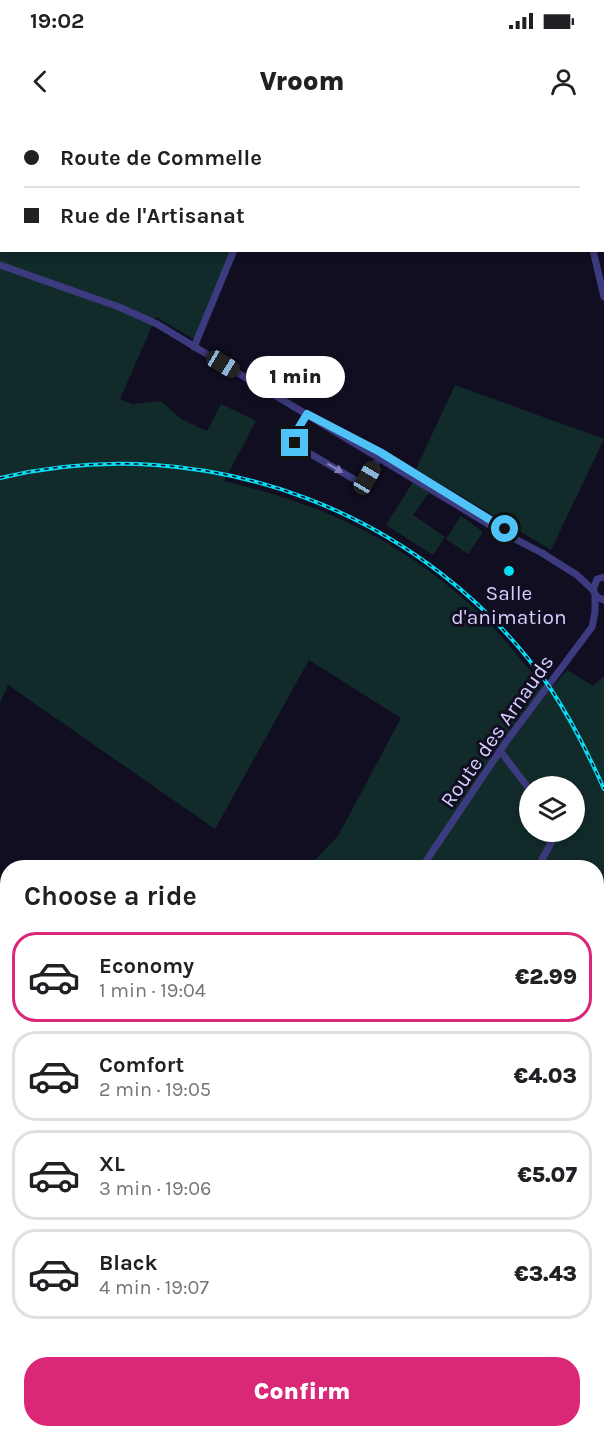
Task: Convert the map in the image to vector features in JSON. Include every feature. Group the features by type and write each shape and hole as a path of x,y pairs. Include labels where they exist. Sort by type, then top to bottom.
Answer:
{"street":[{"path":"195,347 233,252"},
{"path":"593,252 604,297"},
{"path":"0,265 119,307 195,347 577,575 604,600"},
{"path":"311,416 296,432 297,446 357,481 367,478 379,458"},
{"path":"311,416 380,452 544,555"},
{"path":"577,575 601,578"},
{"name":"Route des Arnauds","path":"427,860 501,752 592,627 595,612 594,592 601,578"},
{"name":"Route des Arnauds","path":"595,612 604,600"},
{"path":"501,752 519,776"},
{"path":"542,860 551,842"}],"green space":[{"path":"0,252 231,252 195,340 156,317 120,399 132,404 161,401 181,419 207,431 221,404 256,421 224,481 295,501 359,528 389,544 447,585 476,610 548,692 567,670 593,686 604,676 604,860 315,860 338,836 401,718 309,660 215,829 8,685 0,703"},
{"path":"455,385 604,439 551,550 416,469"},
{"path":"413,482 429,493 413,515 445,537 433,555 386,525"},
{"path":"461,516 483,532 468,554 446,539"}],"railway":[{"path":"0,478 78,465 155,465 232,476 306,498 375,530 440,573 498,624 556,697 592,762 604,789"}],"place":[{"name":"Salle d'animation","path":"509,571"}],"route":[{"path":"295,443 296,432 307,414 380,452 505,529"}]}
